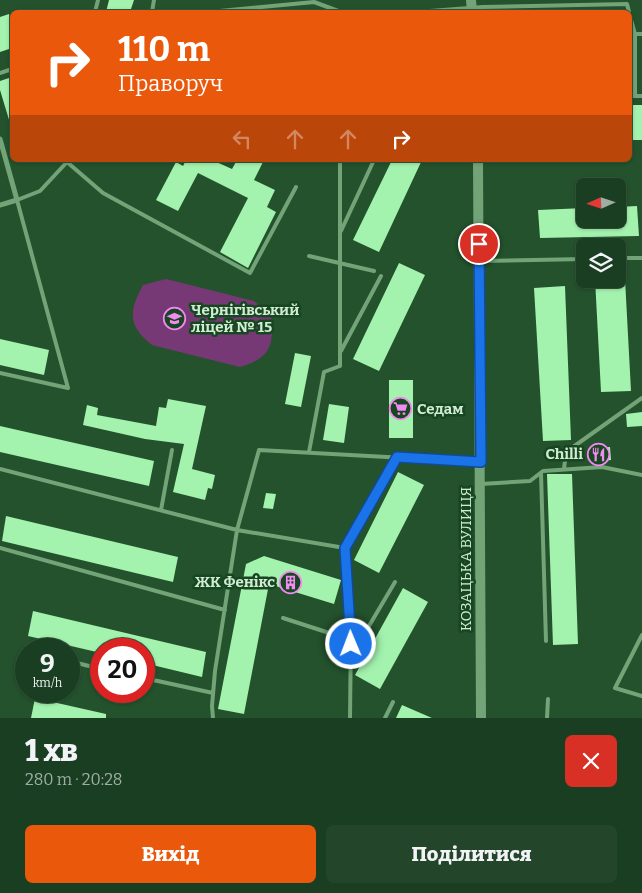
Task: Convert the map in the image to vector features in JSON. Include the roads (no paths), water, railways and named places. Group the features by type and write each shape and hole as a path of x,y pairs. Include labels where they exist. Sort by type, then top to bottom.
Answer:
{"main road":[{"name":"КОЗАЦЬКА ВУЛИЦЯ","path":"478,162 481,718"}],"street":[{"path":"0,139 17,200 0,205"}],"lane":[{"path":"229,10 314,2 336,10"},
{"path":"438,10 472,7 627,2"},
{"path":"632,22 635,34 636,96"},
{"path":"635,34 642,34"},
{"path":"632,96 642,96"},
{"path":"0,373 68,388 17,200 40,191 67,162"},
{"path":"69,162 103,193 250,274 296,187"},
{"path":"309,452 324,372 340,366 340,162"},
{"path":"340,233 373,162"},
{"path":"309,256 374,271"},
{"path":"626,258 642,258"},
{"path":"479,261 576,259"},
{"path":"340,353 381,276"},
{"path":"564,469 566,452 642,398"},
{"path":"161,510 172,450"},
{"path":"214,718 213,693 237,530 259,450 481,462"},
{"path":"350,718 352,640 345,548 397,457"},
{"path":"480,484 530,481 541,473 564,469 602,467 642,475"},
{"path":"0,469 237,530 345,548"},
{"path":"541,473 546,641"},
{"path":"0,548 224,610"},
{"path":"352,655 395,582"},
{"path":"283,618 352,640"},
{"path":"642,635 615,688 642,696"},
{"path":"155,680 213,693"},
{"path":"547,718 548,699"},
{"path":"385,718 393,702"}],"place":[{"name":"Чернігівський ліцей № 15","path":"175,319"},
{"name":"Седам","path":"401,409"},
{"name":"Chilli","path":"599,454"},
{"name":"ЖК Фенікс","path":"291,582"}]}
